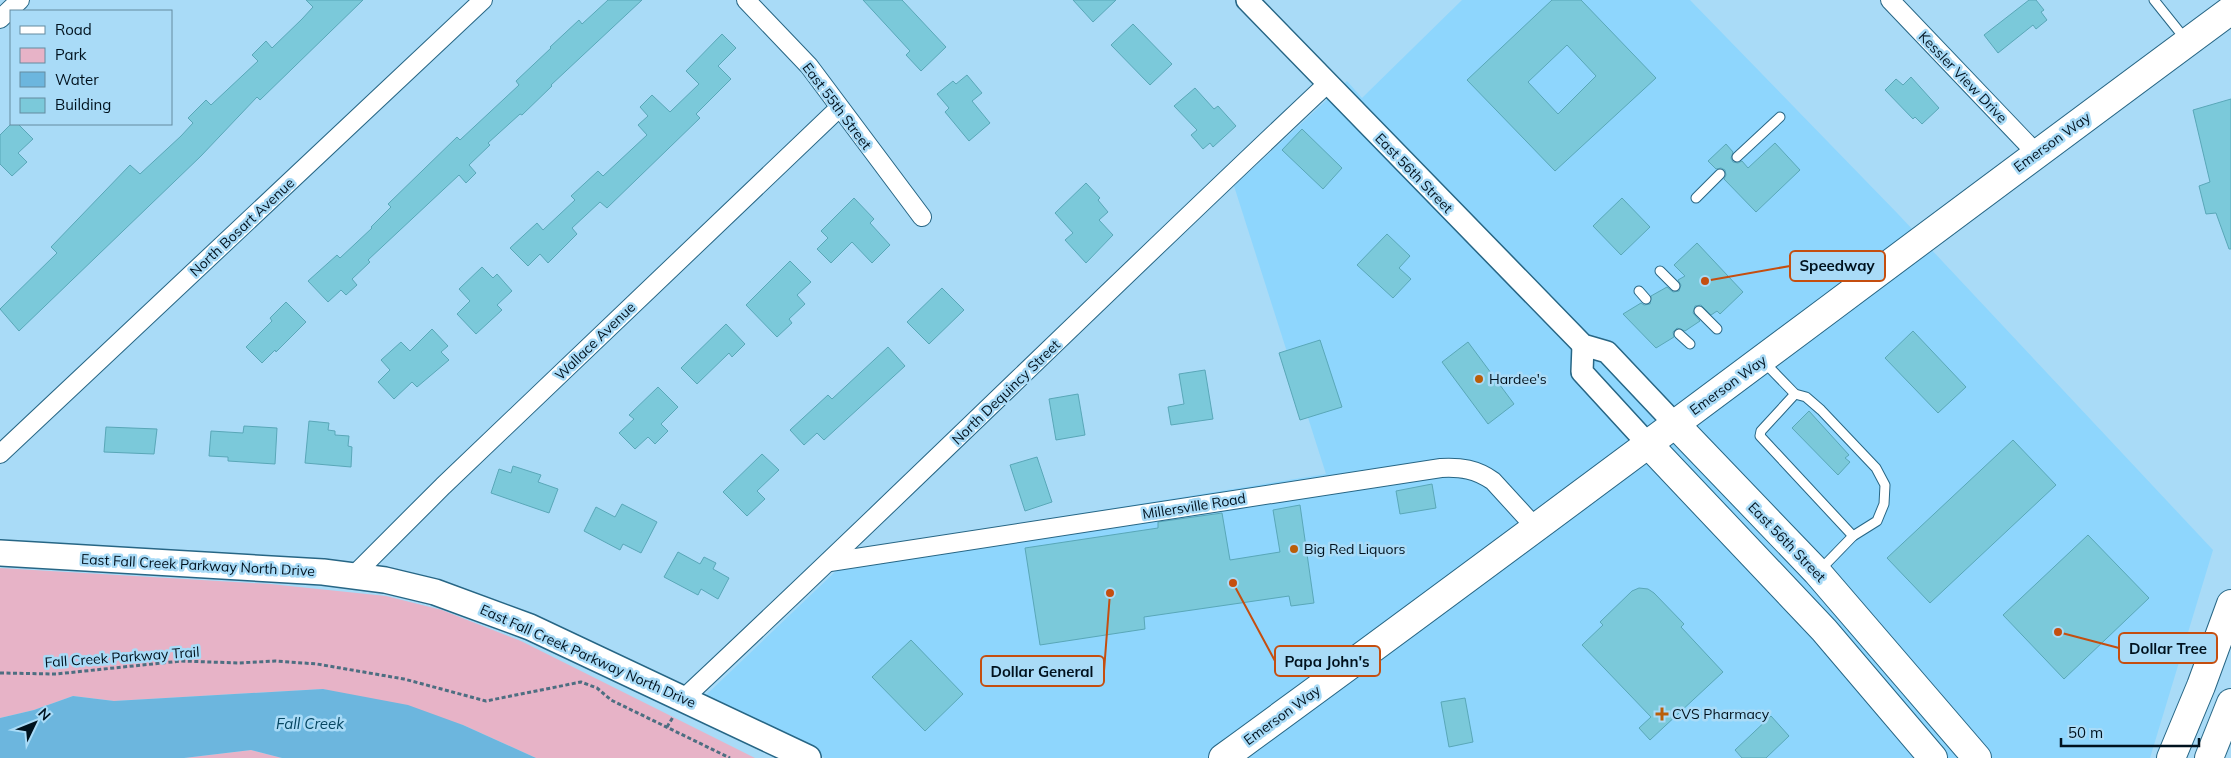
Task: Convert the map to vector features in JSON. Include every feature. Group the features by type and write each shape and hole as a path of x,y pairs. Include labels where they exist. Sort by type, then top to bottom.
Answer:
{"main road":[{"name":"Emerson Way","path":"1223,758 1536,528 2036,153 2231,10"},
{"name":"East 56th Street","path":"1675,424 1817,572 1977,758"},
{"path":"1648,444 1818,624 1933,758"},
{"name":"East Fall Creek Parkway North Drive","path":"0,553 323,572 386,580 435,592 530,627 808,758"},
{"path":"2172,758 2229,614"},
{"path":"2209,758 2231,703"}],"street":[{"path":"0,19 20,0"},
{"name":"North Bosart Avenue","path":"0,454 483,0"},
{"name":"East 55th Street","path":"746,0 809,66 922,217"},
{"name":"East 56th Street","path":"1247,0 1583,344 1607,352 1675,424"},
{"name":"Kessler View Drive","path":"1890,0 2036,153"},
{"name":"North Dequincy Street","path":"683,699 830,562 1327,84"},
{"name":"Wallace Avenue","path":"353,576 493,438 839,108"},
{"path":"1583,344 1582,372 1648,444"},
{"name":"Millersville Road","path":"830,562 1441,468 1467,469 1493,481 1536,528"}],"lane":[{"path":"2154,0 2187,42"},
{"path":"1738,157 1780,118"},
{"path":"1696,198 1720,174"},
{"path":"1660,271 1675,286"},
{"path":"1640,291 1646,299"},
{"path":"1699,311 1717,329"},
{"path":"1679,334 1690,344"},
{"path":"1762,360 1795,394 1806,397 1814,402 1870,461 1882,478 1885,494 1879,518 1868,528 1853,536 1817,572"},
{"path":"1795,394 1761,431 1760,436 1853,536"}],"path":[{"name":"Fall Creek Parkway Trail","path":"0,673 56,674 181,661 316,664 404,679 486,701 581,682 597,688 612,700 730,758"}],"shaded area":[{"path":"1462,0 1690,0 1898,214 2213,550 2150,758 825,758 706,695 859,549 1326,474 1234,186 1347,81 1362,98"}],"green space":[{"path":"0,568 270,584 386,596 442,610 521,641 755,758 536,758 463,725 323,689 114,701 73,696 34,710 0,718"},
{"path":"251,750 282,758 184,758"}],"water":[{"name":"Fall Creek","path":"323,689 408,705 463,725 536,758 282,758 251,750 184,758 0,758 0,718 34,710 73,696 114,701"}],"building":[{"path":"306,0 363,0 260,100 257,97 201,156 19,331 0,309 57,253 51,247 130,165 140,174 181,136 193,123 188,118 206,100 211,105 258,61 252,55 266,41 272,48 302,19 313,7"},
{"path":"608,0 642,0 551,85 522,115 520,114 488,143 490,145 469,165 476,173 466,183 459,175 368,260 370,262 352,279 357,285 346,295 341,290 328,302 308,281 337,255 340,258 372,228 391,207 388,204 457,137 460,140 519,85 516,81 550,47 579,20 582,24"},
{"path":"863,0 902,0 946,47 921,71 906,55 910,51"},
{"path":"1073,0 1116,0 1093,22"},
{"path":"1552,0 1581,0 1656,78 1555,171 1467,80","holes":["1567,45 1596,76 1558,114 1528,82"]},
{"path":"2029,0 2036,0 2044,10 2041,12 2047,20 2036,29 2033,25 1998,53 1984,35"},
{"path":"1133,24 1172,64 1150,85 1111,45"},
{"path":"722,34 736,48 718,66 731,79 696,114 700,118 607,208 600,202 572,228 577,234 548,263 540,254 528,266 510,248 537,223 543,230 575,200 571,196 598,171 603,176 647,135 638,125 648,116 640,107 652,95 670,112 699,84 686,71"},
{"path":"967,75 982,93 972,101 990,123 969,141 945,112 949,108 937,94 953,81 956,84"},
{"path":"1911,77 1939,108 1922,124 1915,117 1913,119 1885,90 1896,79 1903,85"},
{"path":"1195,88 1214,109 1218,106 1236,126 1213,147 1210,143 1203,149 1191,135 1197,130 1174,106"},
{"path":"2231,99 2231,249 2229,249 2216,213 2206,214 2199,186 2210,182 2193,110"},
{"path":"10,125 19,125 33,139 18,153 27,162 12,176 0,164 0,135"},
{"path":"1302,129 1342,168 1323,189 1282,150"},
{"path":"1775,143 1800,170 1756,212 1724,179 1726,175 1725,170 1721,168 1716,169 1708,161 1726,144 1733,152 1731,158 1733,162 1738,163 1742,161 1748,168"},
{"path":"1086,183 1100,198 1098,200 1108,212 1099,220 1113,235 1086,263 1065,240 1073,233 1055,213"},
{"path":"854,198 874,219 870,223 890,245 872,263 852,242 831,263 817,249 828,238 821,231"},
{"path":"1622,198 1650,227 1621,255 1593,226"},
{"path":"1387,234 1410,256 1399,268 1411,279 1393,298 1357,265"},
{"path":"1697,243 1743,292 1720,314 1717,311 1711,315 1701,305 1695,306 1693,313 1700,321 1685,331 1677,328 1673,332 1674,337 1656,348 1623,314 1641,303 1644,305 1650,304 1651,296 1667,287 1673,292 1679,291 1681,285 1678,280 1685,276 1674,265"},
{"path":"790,261 811,282 797,295 805,304 789,319 792,323 777,337 746,305"},
{"path":"482,267 493,278 497,274 512,291 497,305 502,310 476,334 457,314 470,301 459,289"},
{"path":"942,288 964,310 929,344 907,322"},
{"path":"286,302 306,322 262,363 246,347 272,321 270,318"},
{"path":"726,324 745,344 732,357 729,353 697,384 681,368"},
{"path":"432,329 448,346 441,352 449,360 417,387 412,382 394,399 378,382 390,370 381,360 401,342 410,351"},
{"path":"1913,331 1966,387 1938,413 1885,358"},
{"path":"1320,340 1342,407 1300,420 1279,353"},
{"path":"1468,342 1514,404 1488,424 1442,362"},
{"path":"888,347 905,366 824,440 817,433 804,445 790,430 828,395 832,399"},
{"path":"1205,370 1213,419 1171,425 1168,407 1184,404 1179,374"},
{"path":"658,387 678,407 661,424 668,431 655,444 648,437 635,449 619,433 634,419 629,415"},
{"path":"1078,394 1085,435 1056,440 1049,399"},
{"path":"1809,411 1849,455 1845,458 1850,462 1838,475 1792,428"},
{"path":"309,421 329,423 328,430 335,431 335,435 349,436 348,446 352,447 351,467 305,463"},
{"path":"244,426 277,428 275,464 228,461 228,457 209,456 211,431 243,433"},
{"path":"106,427 157,429 154,454 104,452"},
{"path":"2013,440 2056,485 1930,603 1887,558"},
{"path":"762,454 779,470 757,491 765,499 747,516 723,492"},
{"path":"1037,457 1052,502 1025,511 1010,465"},
{"path":"513,466 541,475 538,482 558,489 549,513 491,493 499,469 511,473"},
{"path":"1432,484 1436,508 1400,514 1396,491"},
{"path":"622,504 657,522 641,553 623,544 620,550 584,531 596,507 615,517"},
{"path":"1300,505 1314,603 1291,606 1289,596 1144,617 1145,629 1040,645 1025,548 1158,528 1158,522 1222,513 1230,560 1280,552 1273,510"},
{"path":"2088,535 2149,598 2064,679 2003,615"},
{"path":"678,552 700,564 704,557 716,563 713,569 729,578 718,599 701,589 698,595 664,577"},
{"name":"CVS Pharmacy","path":"1639,588 1648,589 1654,593 1684,624 1681,627 1723,672 1650,740 1639,728 1651,717 1582,645 1603,625 1600,622 1632,591"},
{"path":"911,640 963,694 925,731 872,677"},
{"path":"1465,698 1473,742 1449,747 1441,702"},
{"path":"1771,716 1789,736 1766,758 1742,758 1735,750"}],"place":[{"name":"Speedway","path":"1705,281"},
{"name":"Hardee's","path":"1479,379"},
{"name":"Big Red Liquors","path":"1294,549"},
{"name":"Papa John's","path":"1233,583"},
{"name":"Dollar General","path":"1110,593"},
{"name":"Dollar Tree","path":"2058,632"},
{"name":"CVS Pharmacy","path":"1662,714"}]}
